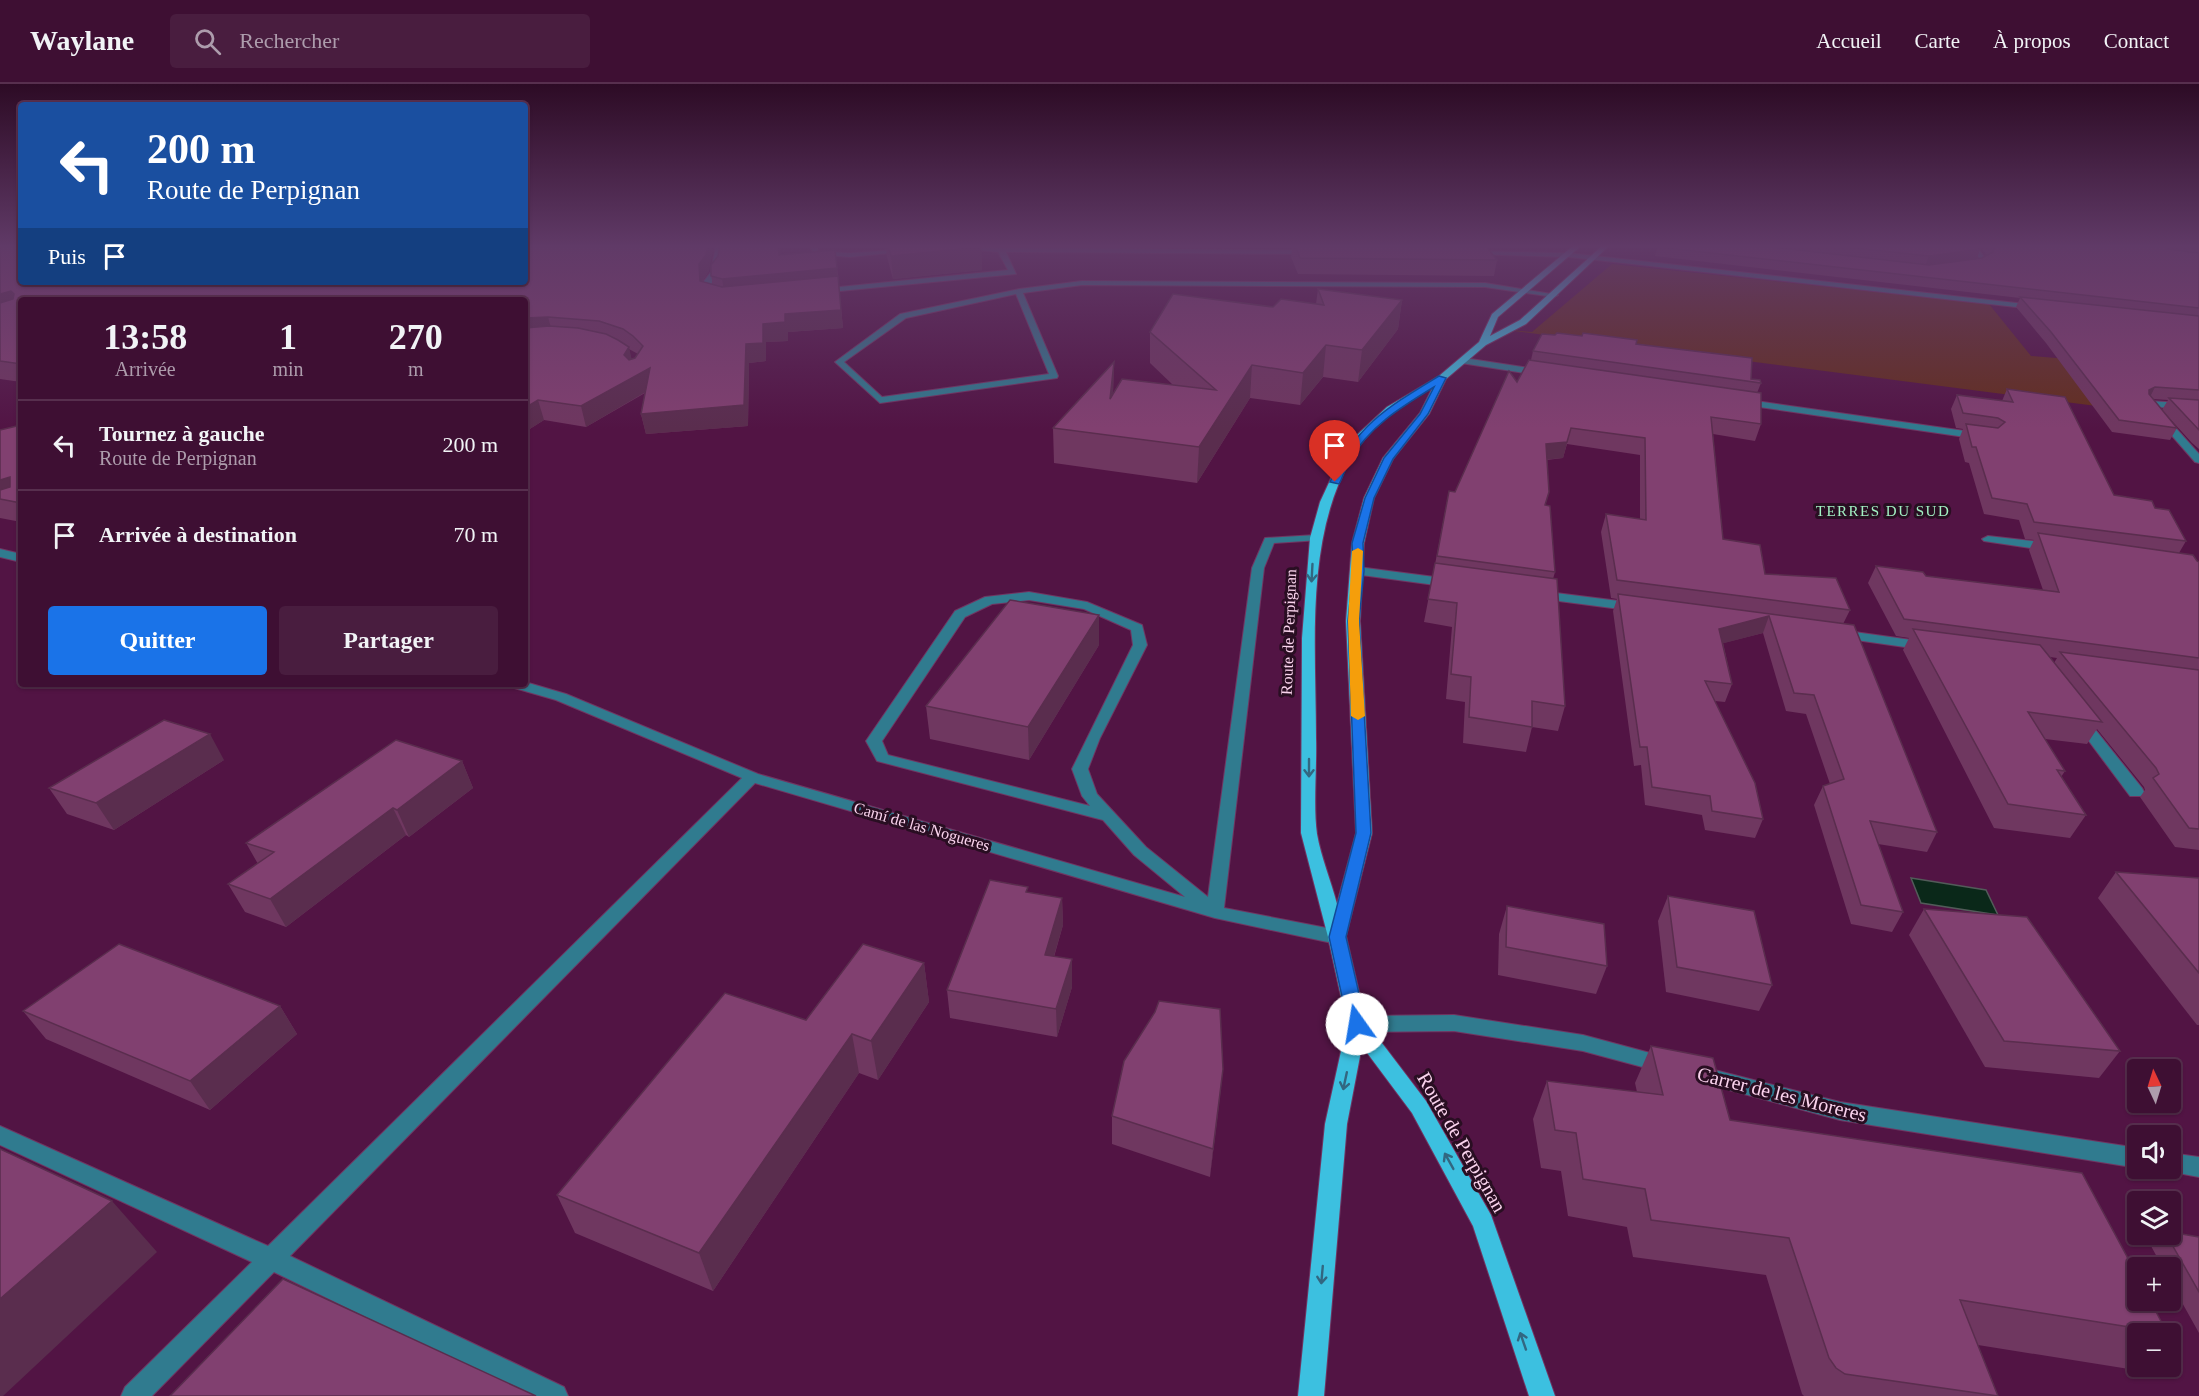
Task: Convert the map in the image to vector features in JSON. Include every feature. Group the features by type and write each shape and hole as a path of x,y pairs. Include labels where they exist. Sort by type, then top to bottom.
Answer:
{"main road":[{"name":"Route de Perpignan","path":"1483,343 1495,316 1508,306"},
{"name":"Route de Perpignan","path":"1311,1396 1336,1124 1357,1024 1338,937 1309,832 1309,638 1316,538 1326,502 1340,471 1361,437 1390,409 1442,378 1483,343 1523,322 1541,306"},
{"name":"Route de Perpignan","path":"1338,937 1364,833 1353,621 1358,543 1370,498 1388,458 1424,414 1442,378"},
{"name":"Route de Perpignan","path":"1357,1024 1419,1107 1483,1223 1542,1396"}],"street":[{"path":"948,306 903,316 839,362 880,400 1054,376 1025,306"},
{"path":"2028,306 2044,308"},
{"path":"1464,361 1558,375"},
{"path":"1734,400 1991,438"},
{"path":"2199,406 2149,404 2199,460"},
{"path":"1215,912 1258,568 1269,540 1316,538"},
{"path":"1988,539 2058,548"},
{"path":"0,553 18,557"},
{"path":"1358,571 1465,585"},
{"path":"1524,593 1654,610"},
{"path":"1108,816 882,758 874,741 960,615 989,600 1029,596 1087,606 1137,628 1140,645 1093,738 1080,769 1090,796 1140,851 1215,912"},
{"path":"1832,633 1938,647"},
{"name":"Camí de las Nogueres","path":"526,687 561,697 752,777 1215,912 1338,937"},
{"path":"2070,707 2136,792"},
{"path":"134,1396 752,777"},
{"name":"Carrer de les Moreres","path":"1357,1024 1454,1023 1583,1043 1840,1111 2127,1156"},
{"path":"0,1135 271,1259 555,1396"},
{"path":"2181,1165 2199,1167"}],"shaded area":[{"path":"1562,306 1991,306 2031,356 2081,360 2159,414 1514,331 1508,335 1512,330 1532,332"},
{"path":"1911,878 1986,890 1998,915 1921,903"}],"building":[{"path":"0,306 18,306 18,364 0,361"},
{"path":"528,306 841,306 841,310 785,314 785,322 763,324 763,343 746,344 744,405 641,414 650,368 581,406 538,400 528,406 528,328 549,326 578,328 606,334 629,347 624,355 629,360 635,358 643,346 623,329 599,321 528,318"},
{"path":"1166,306 1397,306 1362,350 1326,345 1303,373 1252,365 1199,447 1053,428 1114,362 1110,399 1122,379 1216,390 1150,332"},
{"path":"2028,306 2107,306 2199,316 2199,390 2155,387 2149,390 2149,394 2177,428 2119,420"},
{"path":"1557,333 1582,336 1583,333 1637,340 1636,344 1752,358 1751,379 1760,380 1761,383 1533,351 1542,334 1555,335"},
{"path":"1529,360 1761,393 1761,424 1711,417 1723,539 1760,545 1765,574 1836,578 1850,610 1617,580 1606,514 1646,520 1645,438 1571,428 1567,442 1546,444 1549,492 1545,505 1550,506 1555,572 1437,556 1449,491 1455,492 1509,371 1517,382"},
{"path":"2007,389 2065,397 2114,495 2152,501 2155,508 2169,510 2186,541 2034,522 2027,504 1992,498 1976,447 1972,447 1966,424 1998,428 2005,422 1998,418 1963,413 1957,395 2013,402"},
{"path":"2169,398 2199,400 2199,430"},
{"path":"18,426 18,502 0,499 0,490 10,487 10,477 0,480 0,430"},
{"path":"2038,533 2193,555 2199,562 2199,658 1904,619 1876,566 1923,572 1926,576 2059,592"},
{"path":"1435,563 1557,579 1565,706 1532,701 1532,727 1469,717 1471,677 1451,674 1457,603 1428,599"},
{"path":"1618,594 1854,625 1937,832 1870,821 1903,912 1861,905 1823,786 1844,779 1814,695 1794,693 1769,616 1719,629 1732,684 1705,681 1755,783 1763,819 1712,811 1710,796 1652,787 1647,747 1640,747"},
{"path":"1010,600 1099,615 1028,727 926,706"},
{"path":"1913,629 2040,645 2102,722 2028,712 2065,771 2057,770 2086,815 2008,804"},
{"path":"2060,652 2199,670 2199,829 2189,828 2153,778 2159,774 2156,768"},
{"path":"164,720 210,734 96,803 49,788"},
{"path":"396,740 462,761 397,810 393,808 270,899 228,884 274,852 246,843"},
{"path":"2116,872 2199,878 2199,973"},
{"path":"990,880 1028,887 1026,892 1062,898 1045,955 1072,959 1056,1009 947,990"},
{"path":"1668,896 1754,911 1772,985 1677,967"},
{"path":"1507,906 1604,924 1607,966 1506,947"},
{"path":"1924,909 2027,917 2120,1051 2004,1041"},
{"path":"119,944 280,1006 190,1081 23,1011"},
{"path":"863,944 924,963 871,1041 852,1034 699,1253 557,1195 725,993 806,1020"},
{"path":"1159,1001 1220,1009 1223,1069 1213,1149 1112,1116 1124,1061 1155,1012"},
{"path":"1651,1046 1713,1058 1730,1120 2082,1173 2127,1257 2127,1311 2156,1311 2162,1323 2127,1323 2127,1327 1960,1300 1998,1396 1845,1374 1836,1368 1829,1358 1789,1238 1651,1220 1645,1189 1583,1179 1576,1133 1555,1130 1547,1081 1663,1095"},
{"path":"0,1149 112,1201 0,1299"},
{"path":"2181,1234 2199,1237 2199,1292 2181,1257 2172,1245 2181,1245"},
{"path":"283,1279 536,1396 170,1396"}],"slow traffic":[{"path":"1358,551 1353,621 1358,716"}],"district":[{"name":"TERRES DU SUD","path":"1883,511"}],"route":[{"path":"1335,482 1344,461 1361,437 1390,409 1442,378 1424,414 1388,458 1370,498 1358,543 1353,621 1364,833 1338,937 1357,1024"}]}
